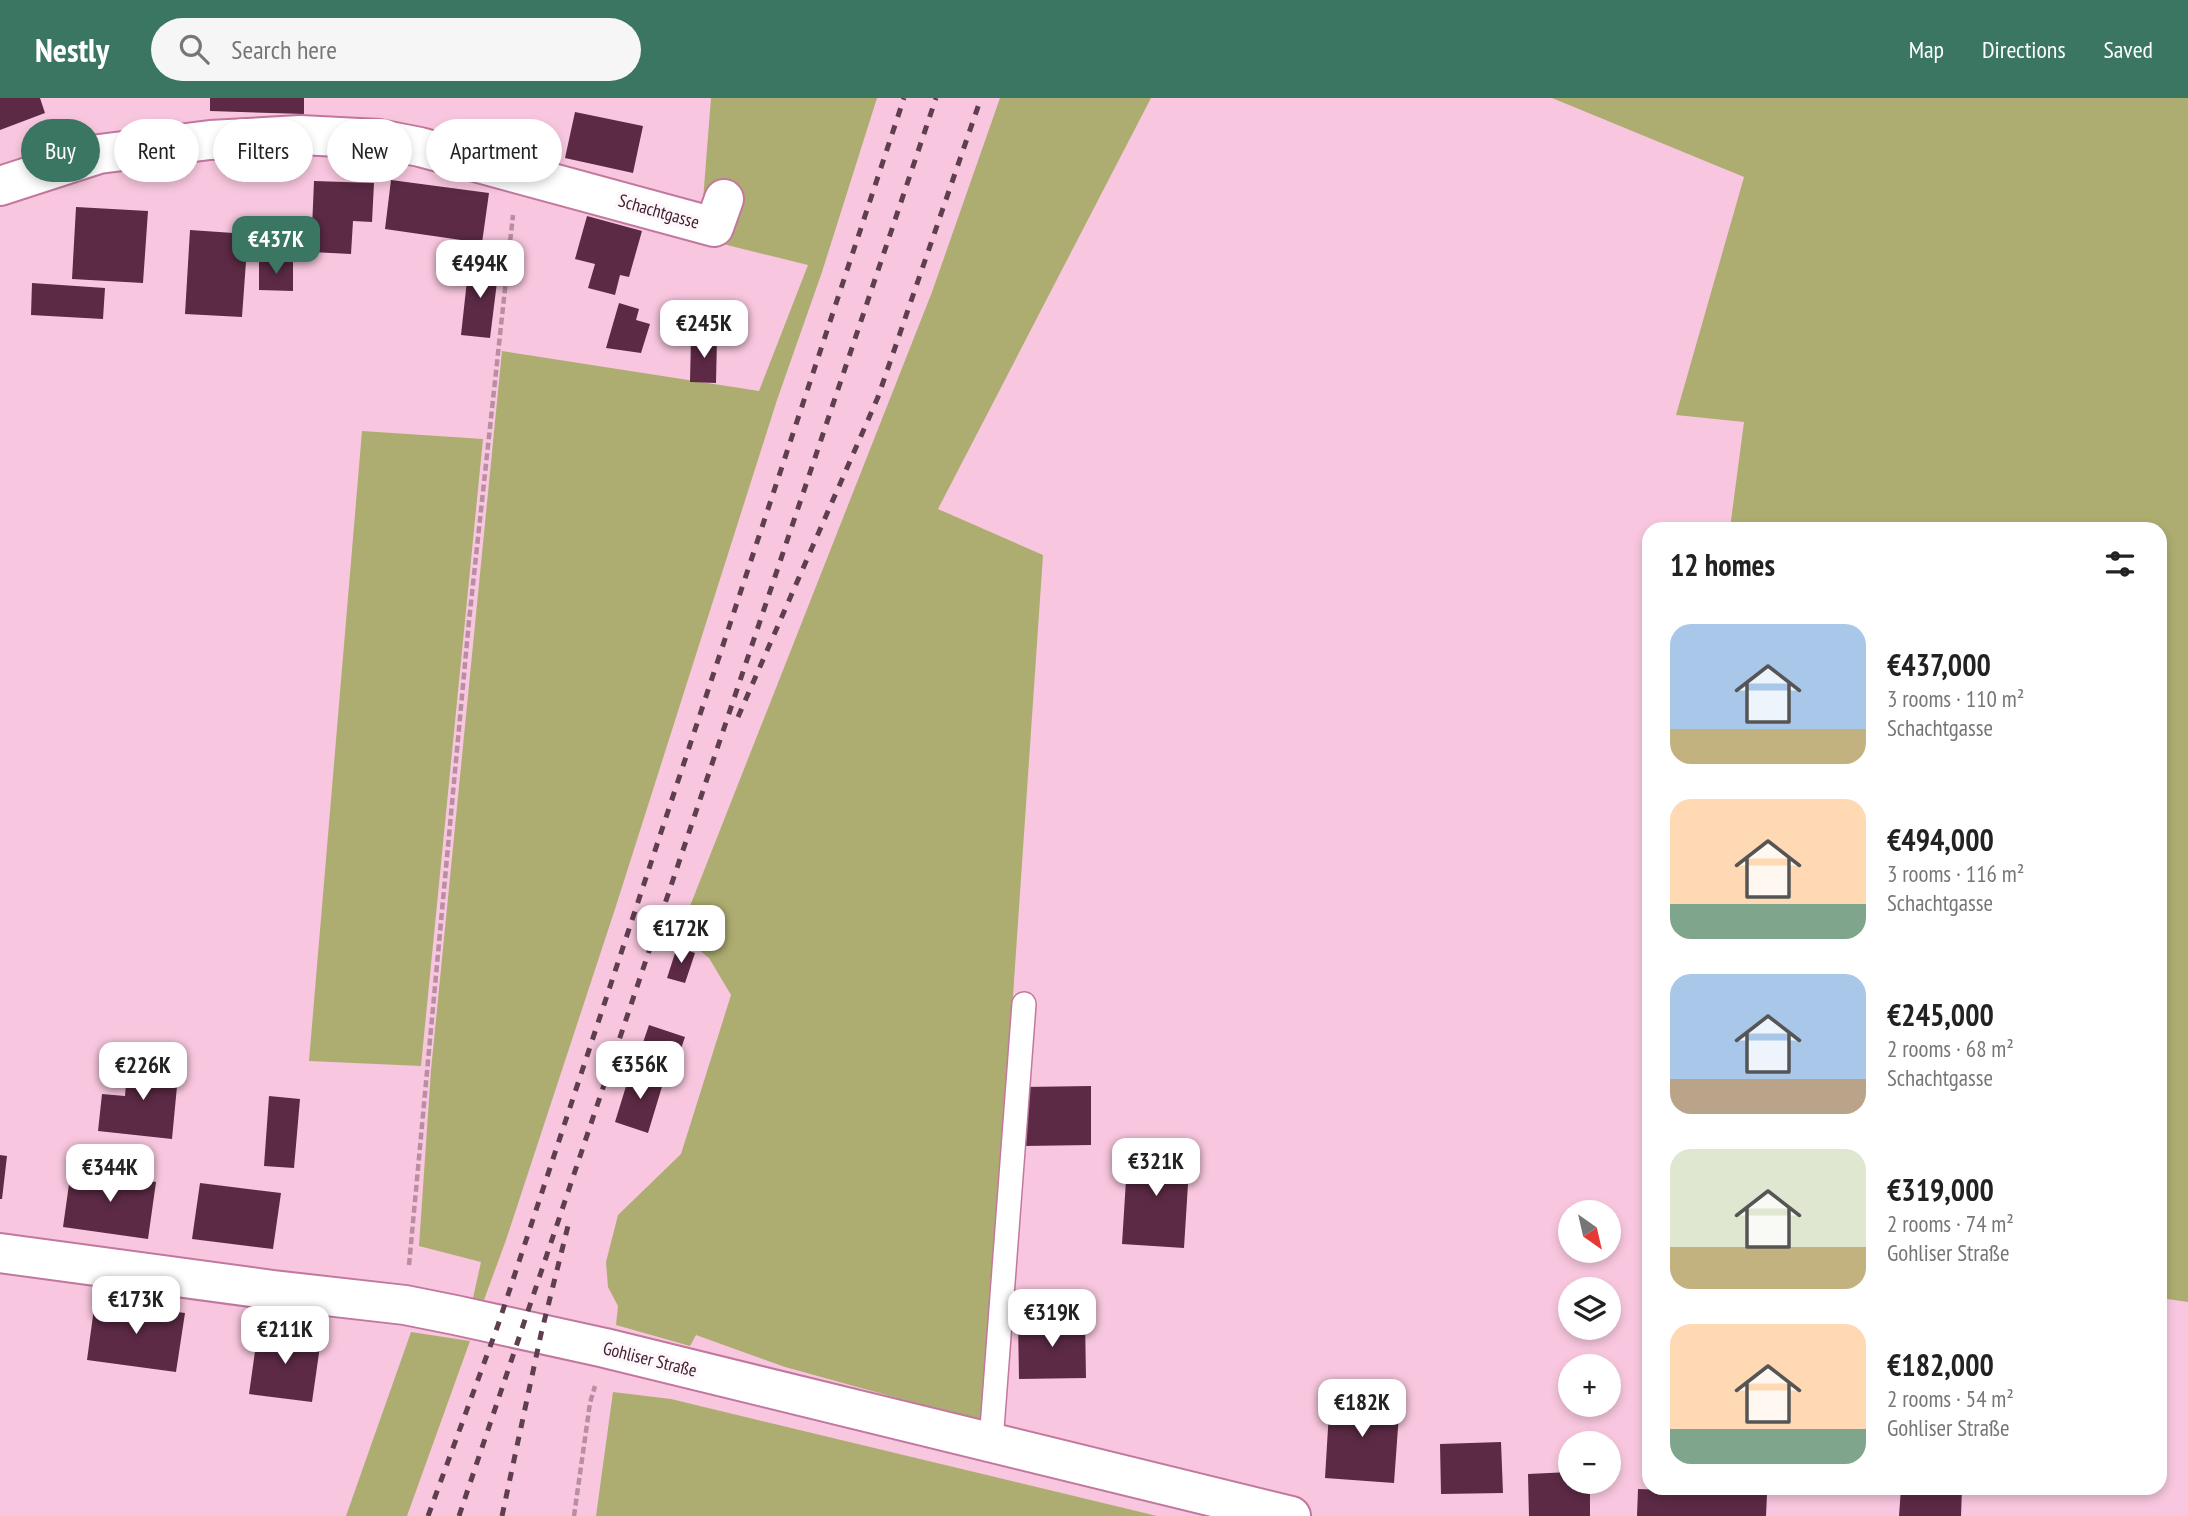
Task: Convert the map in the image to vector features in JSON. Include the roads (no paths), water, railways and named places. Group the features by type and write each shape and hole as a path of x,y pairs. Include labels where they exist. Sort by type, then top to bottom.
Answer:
{"street":[{"name":"Schachtgasse","path":"0,186 99,154 210,140 300,135 379,139 518,172 714,227 724,199"},
{"name":"Gohliser Straße","path":"0,1253 405,1305 605,1348 1291,1516"}],"lane":[{"path":"991,1442 1024,1004"}],"railway":[{"path":"428,1516 498,1325 904,98"},
{"path":"459,1516 936,98"},
{"path":"738,717 878,397 981,98"},
{"path":"502,1516 541,1334 569,1222"}]}
